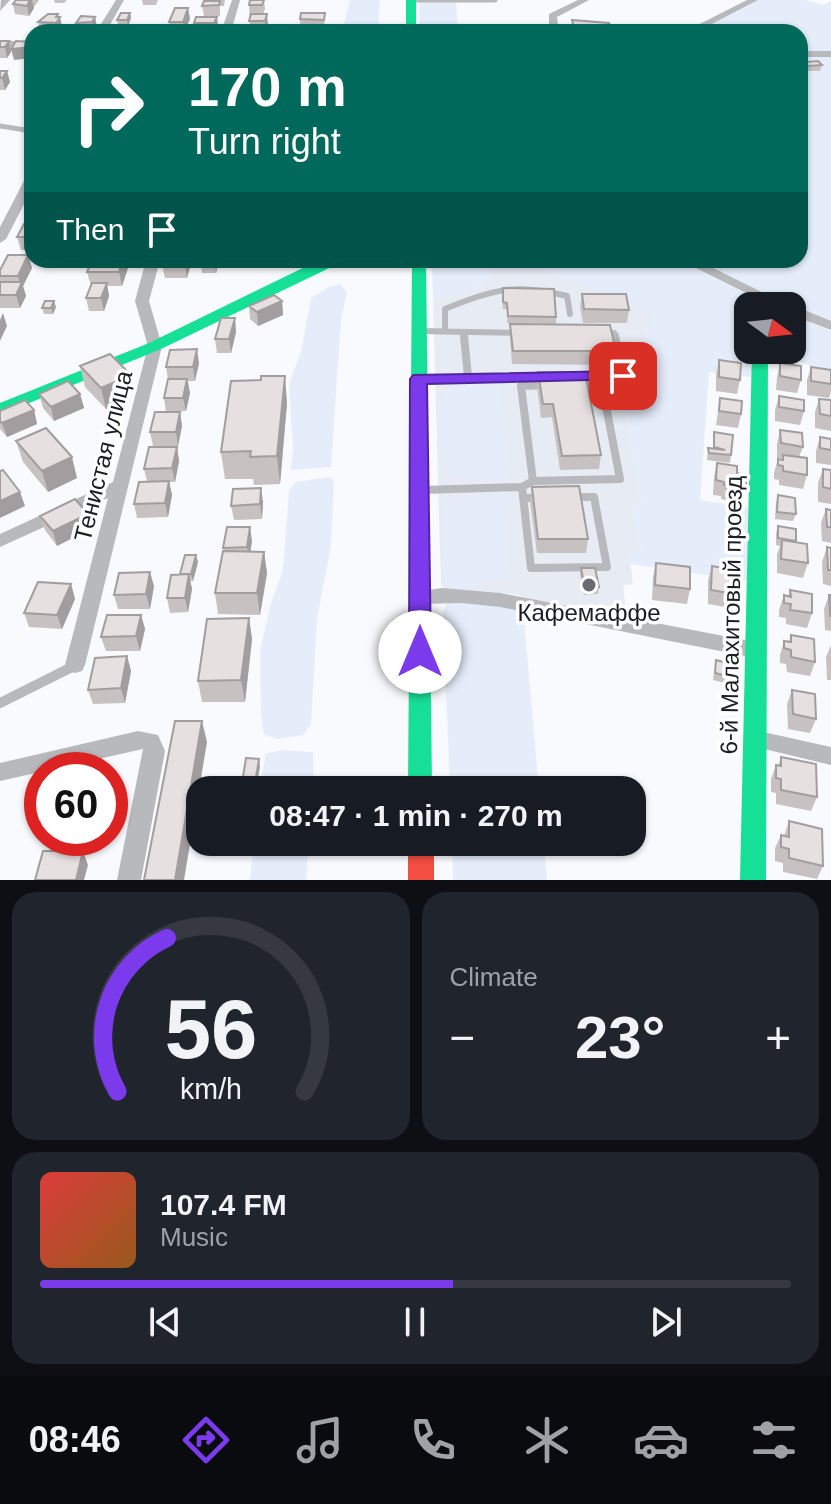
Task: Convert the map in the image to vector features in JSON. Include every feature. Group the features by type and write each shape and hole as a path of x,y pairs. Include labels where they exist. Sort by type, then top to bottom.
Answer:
{"street":[{"path":"0,8 6,0"},
{"path":"106,24 120,0"},
{"path":"228,24 236,0"},
{"path":"411,0 411,24"},
{"path":"553,24 552,16 585,0"},
{"path":"705,24 754,0"},
{"path":"0,44 24,44"},
{"path":"808,54 831,54"},
{"path":"0,239 24,199"},
{"name":"Тенистая улица","path":"75,665 155,346 142,301 151,268"},
{"path":"0,409 155,346 314,268"},
{"path":"419,268 417,491 420,776"},
{"path":"701,268 742,292"},
{"path":"806,316 831,326"},
{"name":"6-й Малахитовый проезд","path":"753,880 760,364"},
{"path":"0,541 121,485"},
{"path":"420,597 473,594 755,650"},
{"path":"754,739 831,756"},
{"path":"0,772 138,740 151,741 154,751 129,880"},
{"path":"421,856 421,880"}],"lane":[{"path":"411,0 495,0"},
{"path":"0,126 24,130"},
{"path":"419,310 445,309 497,287 533,287 567,296 570,314"},
{"path":"445,309 445,329"},
{"path":"419,331 445,329 464,333 524,333"},
{"path":"464,333 468,377"},
{"path":"419,379 623,376 614,333 599,333"},
{"path":"417,491 522,487 533,481 620,479 602,385 521,386 533,481"},
{"path":"522,487 531,568 607,567 594,497 566,497"},
{"path":"523,498 552,497"},
{"path":"0,703 75,665"}],"shaded area":[{"path":"350,0 380,0 378,24 344,24"},
{"path":"419,0 456,1 457,24 420,24"},
{"path":"758,0 806,0 823,5 831,1 831,323 806,313 806,292 757,292 710,268 808,268 808,24 710,24"},
{"path":"432,268 492,268 491,277 471,290 433,299"},
{"path":"491,268 539,268 652,311 652,327 645,340 638,342 643,380 620,381 642,505 632,506 641,550 629,553 633,584 623,585 627,619 555,608 515,594 448,590 441,585 433,299 466,292 491,277"},
{"path":"539,268 696,268 742,292 734,292 734,364 753,364 753,377 709,372 700,500 751,508 749,581 630,564 629,552 641,549 632,506 642,505 620,381 643,379 638,342 645,340 645,327 652,327 651,311"},
{"path":"340,284 347,292 341,319 331,467 291,470 293,450 289,384 301,352 311,298"},
{"path":"806,319 831,331 831,374 806,364"},
{"path":"478,380 498,380 511,473 504,481 473,480 441,471 438,404 449,387 474,384"},
{"path":"329,477 334,481 331,545 317,619 311,724 303,735 277,739 264,734 260,651 271,603 283,570 289,491 295,482"},
{"path":"506,495 514,499 514,505 505,510 511,578 479,579 479,588 458,589 445,582 443,504 466,496"},
{"path":"448,601 523,609 538,776 449,776 443,612"},
{"path":"282,750 313,752 314,776 262,776 266,754"},
{"path":"253,856 308,856 306,880 250,880"},
{"path":"452,856 545,856 547,880 453,880"}],"building":[{"path":"16,0 30,0 27,6 13,4"},
{"path":"250,0 264,0 262,5 249,5"},
{"path":"204,1 220,1 219,5 202,6"},
{"path":"175,8 188,8 183,22 169,22"},
{"path":"121,13 130,13 127,20 117,20"},
{"path":"301,13 325,13 324,20 300,19"},
{"path":"48,14 58,14 56,17 60,17 56,23 38,22"},
{"path":"251,14 267,14 265,21 249,21"},
{"path":"81,16 95,17 92,22 76,23"},
{"path":"196,17 217,17 214,23 194,23"},
{"path":"572,20 609,24 573,24"},
{"path":"0,41 9,41 5,47 0,47"},
{"path":"16,41 24,42 24,48 11,49"},
{"path":"818,61 822,65 808,66 808,62"},
{"path":"24,224 24,237 17,237"},
{"path":"8,255 24,255 18,276 0,276"},
{"path":"89,268 120,268 119,272 87,272"},
{"path":"0,282 22,282 16,295 0,295"},
{"path":"92,283 107,283 101,298 86,298"},
{"path":"503,288 554,289 556,317 508,316 507,303 503,302"},
{"path":"582,294 626,294 629,310 584,309"},
{"path":"274,295 282,301 257,312 249,306"},
{"path":"45,301 54,301 51,308 42,308"},
{"path":"221,318 235,318 229,339 215,339"},
{"path":"510,324 610,325 616,351 513,351"},
{"path":"197,349 193,367 166,367 170,350"},
{"path":"110,354 126,370 117,374 122,379 101,388 80,366"},
{"path":"719,360 741,364 740,380 719,377"},
{"path":"780,364 801,366 801,380 780,376"},
{"path":"811,367 831,370 831,384 811,381"},
{"path":"538,372 585,372 601,455 562,456 553,404 543,404"},
{"path":"261,376 285,376 277,456 250,457 251,451 221,452 231,381 261,380"},
{"path":"168,379 187,379 183,398 164,398"},
{"path":"68,381 80,394 51,407 39,394"},
{"path":"779,396 804,400 804,411 779,407"},
{"path":"720,398 742,401 741,414 719,411"},
{"path":"819,399 831,400 831,416 820,414"},
{"path":"25,400 34,410 2,423 0,421 0,411"},
{"path":"155,412 180,412 176,432 150,432"},
{"path":"46,428 72,457 42,471 16,441"},
{"path":"780,430 802,433 803,447 781,443"},
{"path":"714,432 733,435 731,455 709,453 708,448 725,450 714,447"},
{"path":"820,437 831,439 831,450 820,448"},
{"path":"149,447 177,447 172,468 144,469"},
{"path":"783,455 807,458 807,475 783,471 778,459 783,460"},
{"path":"717,463 737,466 737,473 746,475 746,489 724,485 724,482 716,480"},
{"path":"823,469 831,470 831,489 823,487"},
{"path":"3,470 20,492 0,501 0,471"},
{"path":"169,481 165,503 134,504 139,482"},
{"path":"579,486 588,539 538,539 532,487"},
{"path":"261,488 260,504 231,506 233,489"},
{"path":"778,495 795,498 796,514 777,512"},
{"path":"75,499 88,514 53,531 40,516"},
{"path":"826,509 831,510 831,527 827,527"},
{"path":"778,526 796,529 796,541 778,538"},
{"path":"227,527 250,527 247,547 223,548"},
{"path":"782,540 807,544 808,563 781,559"},
{"path":"827,547 831,548 831,570 828,570"},
{"path":"223,551 264,552 257,593 215,593"},
{"path":"185,555 196,555 191,574 180,574"},
{"path":"656,563 690,567 690,589 655,585"},
{"path":"712,566 734,570 734,594 711,590"},
{"path":"581,568 595,568 599,587 585,588"},
{"path":"150,572 146,594 114,595 119,573"},
{"path":"189,574 185,598 167,598 171,575"},
{"path":"38,582 71,584 57,615 24,613"},
{"path":"790,590 812,594 812,613 790,610 791,604 784,603 784,595 791,597"},
{"path":"107,615 141,615 136,636 101,637"},
{"path":"249,618 241,680 198,681 207,619"},
{"path":"791,635 814,639 815,662 791,657 791,650 784,648 784,641 791,642"},
{"path":"127,656 121,688 88,690 95,658"},
{"path":"716,660 732,664 731,677 715,673"},
{"path":"792,690 815,694 816,719 793,714"},
{"path":"175,721 202,721 193,776 186,776 186,815 175,880 144,880"},
{"path":"781,757 816,764 817,797 781,790 781,779 776,778 776,765 781,766"},
{"path":"246,758 259,759 256,776 243,776"},
{"path":"789,821 822,829 823,866 789,858 789,849 781,847 781,835 789,837"},
{"path":"42,856 82,856 76,880 35,880"}],"traffic: fast":[{"path":"411,0 411,24"},
{"path":"0,409 155,346 314,268"},
{"path":"419,268 420,776"},
{"path":"753,880 760,364"}],"traffic: jam":[{"path":"421,856 421,880"}],"place":[{"name":"Кафемаффе","path":"589,585"}],"route":[{"path":"420,652 417,491 419,379 623,376"}]}
